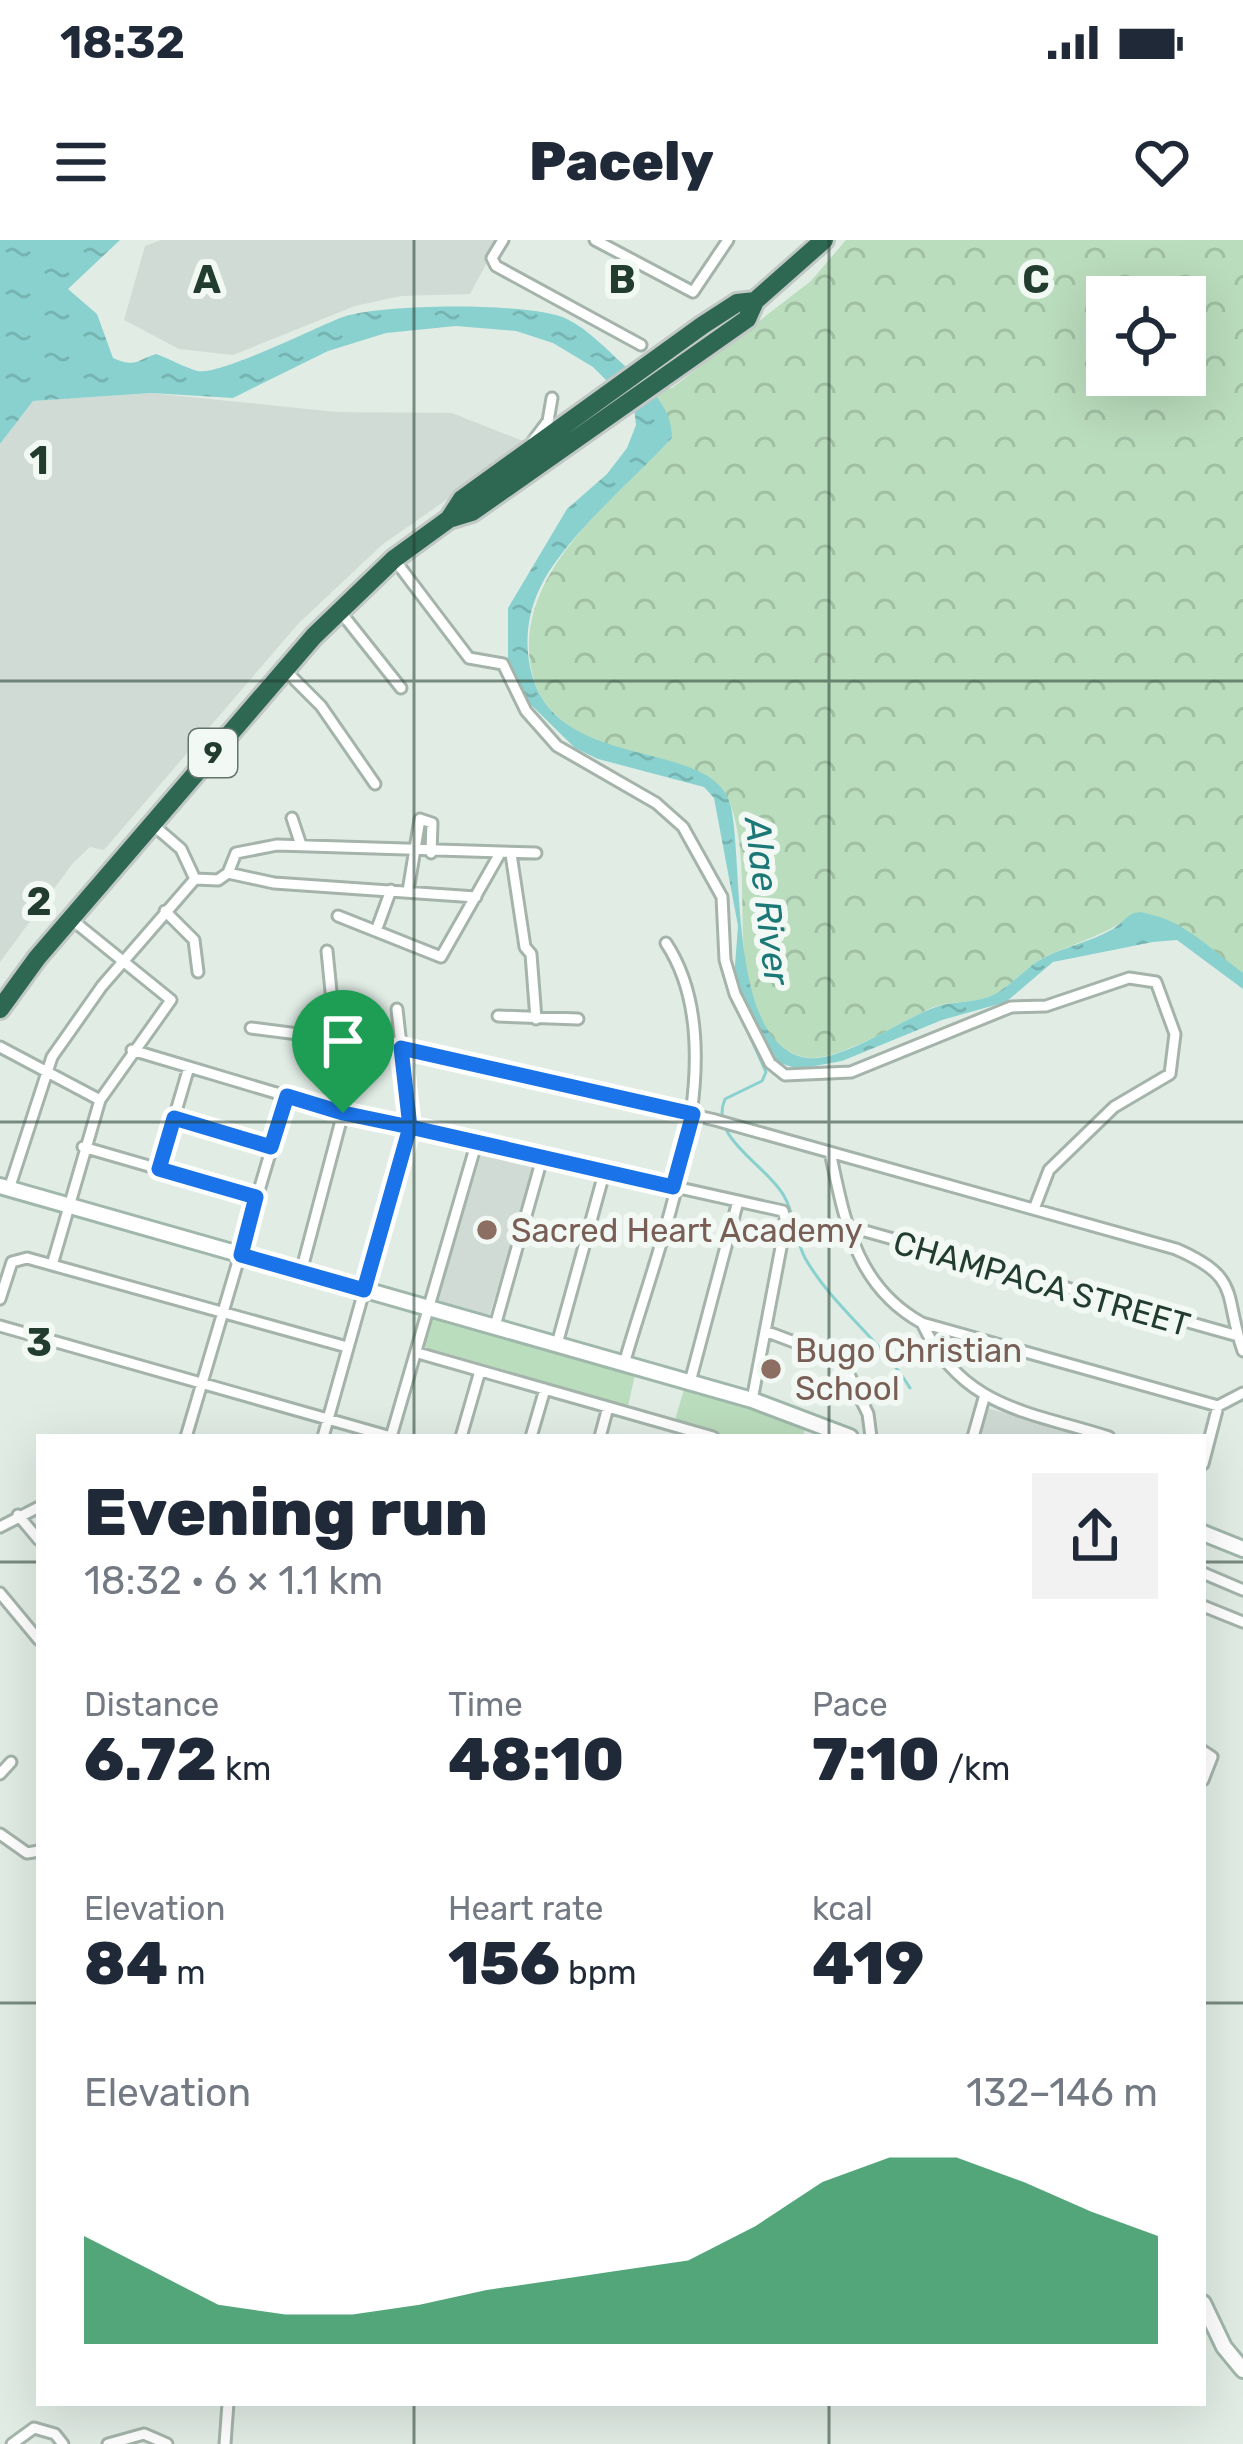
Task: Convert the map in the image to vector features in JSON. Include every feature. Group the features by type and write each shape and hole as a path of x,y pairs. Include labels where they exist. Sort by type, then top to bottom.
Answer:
{"highway":[{"name":"9","path":"449,518 472,512 651,375 736,303 754,301 824,240"},
{"name":"9","path":"0,1009 71,919 339,610 394,559 449,518 462,499 529,451 563,438"}],"street":[{"path":"502,240 492,258 496,266 640,345"},
{"path":"595,240 693,292 728,240"},
{"path":"529,451 548,421 552,398"},
{"path":"394,559 469,658 503,664 526,711 557,746 656,803 683,827 722,897 725,960 735,994 770,1063 785,1076 851,1072 1011,1007 1046,1006 1129,978 1156,982 1175,1034 1170,1074 1114,1107 1048,1170 1034,1209"},
{"path":"339,610 401,688"},
{"path":"285,670 321,706 375,784"},
{"path":"292,818 302,845"},
{"path":"407,891 417,821 425,818 433,828 431,853"},
{"path":"152,824 181,849 195,879"},
{"path":"536,853 302,845 236,853 228,873 218,880 195,879 80,1015 45,1069 5,1187 752,1400 844,1434"},
{"path":"338,916 441,957 505,855"},
{"path":"505,855 525,947 531,954 536,1019"},
{"path":"228,873 274,883 476,897"},
{"path":"376,931 391,890"},
{"path":"165,911 194,940 198,972"},
{"path":"71,919 171,1000 186,1006"},
{"path":"624,1364 693,1114 698,1058 685,985 666,943"},
{"path":"301,1272 343,1113 333,1052 327,951"},
{"path":"52,1264 100,1100 171,1000"},
{"path":"323,1434 410,1127 397,1010"},
{"path":"497,1016 578,1019"},
{"path":"251,1028 298,1034 333,1052"},
{"path":"0,1046 100,1100"},
{"path":"401,1048 693,1114 1198,1258 1215,1270 1234,1298 1243,1351"},
{"path":"132,1050 343,1113 778,1209 786,1216 752,1400"},
{"path":"159,1169 189,1067"},
{"path":"187,1434 287,1096"},
{"path":"174,1118 271,1147"},
{"path":"392,1434 477,1141"},
{"path":"83,1147 256,1197"},
{"path":"830,1152 847,1226 877,1289 922,1323 1218,1406 1243,1393"},
{"path":"495,1326 543,1156"},
{"path":"557,1344 605,1170"},
{"path":"690,1382 738,1201"},
{"name":"CHAMPACA STREET","path":"847,1226 1238,1336"},
{"path":"0,1299 16,1258 347,1347"},
{"path":"922,1323 945,1365 984,1398 1099,1434"},
{"path":"0,1326 380,1434"},
{"path":"766,1331 842,1360 868,1414 871,1434"},
{"path":"418,1353 608,1407 675,1432"},
{"path":"462,1434 480,1371"},
{"path":"532,1434 544,1389"},
{"path":"974,1434 984,1398"},
{"path":"1206,1452 1218,1406"},
{"path":"601,1434 608,1407"},
{"path":"814,1434 817,1421"},
{"path":"0,1527 36,1509"},
{"path":"18,1515 36,1536"},
{"path":"1206,1533 1243,1549"},
{"path":"1206,1574 1243,1590"},
{"path":"0,1593 36,1636"},
{"path":"1206,1607 1243,1622"},
{"path":"0,1774 11,1762"},
{"path":"0,1834 27,1853 36,1852"},
{"path":"1206,2310 1223,2347 1243,2370"},
{"path":"225,2444 228,2406"},
{"path":"13,2444 34,2428 55,2434 62,2444"},
{"path":"108,2444 144,2434 167,2444"}],"shaded area":[{"path":"161,240 499,240 470,294 401,296 355,306 233,355 179,349 124,320 145,246"},
{"path":"151,393 337,412 452,413 528,443 383,544 298,624 104,850 90,847 73,863 0,962 0,444 33,401"},
{"name":"Sacred Heart Academy","path":"484,1145 537,1159 489,1316 437,1301"},
{"path":"987,1408 1079,1434 979,1434"}],"green space":[{"path":"846,240 1243,240 1243,974 1196,938 1134,913 1038,961 993,995 931,1008 858,1045 807,1058 777,1044 762,1026 746,973 741,858 723,790 686,767 613,748 570,727 547,705 533,677 529,641 535,607 549,575 594,516 672,438 650,390 672,388 811,281"},
{"path":"429,1315 635,1375 628,1406 421,1346"},
{"path":"685,1386 806,1422 804,1434 715,1434 675,1420"}],"water":[{"path":"0,240 120,240 68,289 97,314 113,358 127,362 156,354 208,371 359,313 489,307 567,319 649,389 668,415 672,438 586,525 544,580 529,622 530,667 544,702 568,725 599,740 696,770 718,785 731,807 752,991 764,1023 782,1047 808,1058 837,1054 933,1008 988,997 1038,961 1104,934 1136,912 1176,924 1200,940 1243,973 1243,989 1177,940 1153,942 1053,962 1006,1002 942,1020 842,1061 798,1069 777,1062 761,1048 734,978 738,926 714,798 704,787 598,759 575,748 520,694 508,664 508,608 567,509 607,474 627,448 636,425 634,408 593,367 553,343 516,331 456,326 386,333 328,351 233,398 151,393 33,401 0,444"}],"waterway":[{"path":"735,1003 766,1072 762,1081 725,1099 725,1126 784,1196 802,1251 816,1276 910,1388"}],"place":[{"name":"Sacred Heart Academy","path":"487,1230"},
{"name":"Bugo Christian School","path":"771,1369"}],"route":[{"path":"343,1113 287,1096 271,1147 174,1118 159,1169 256,1197 241,1255 364,1290 410,1127 673,1187 693,1114 401,1048 410,1127 343,1113"}],"water label":[{"name":"Alae River","path":"768,901"}]}
